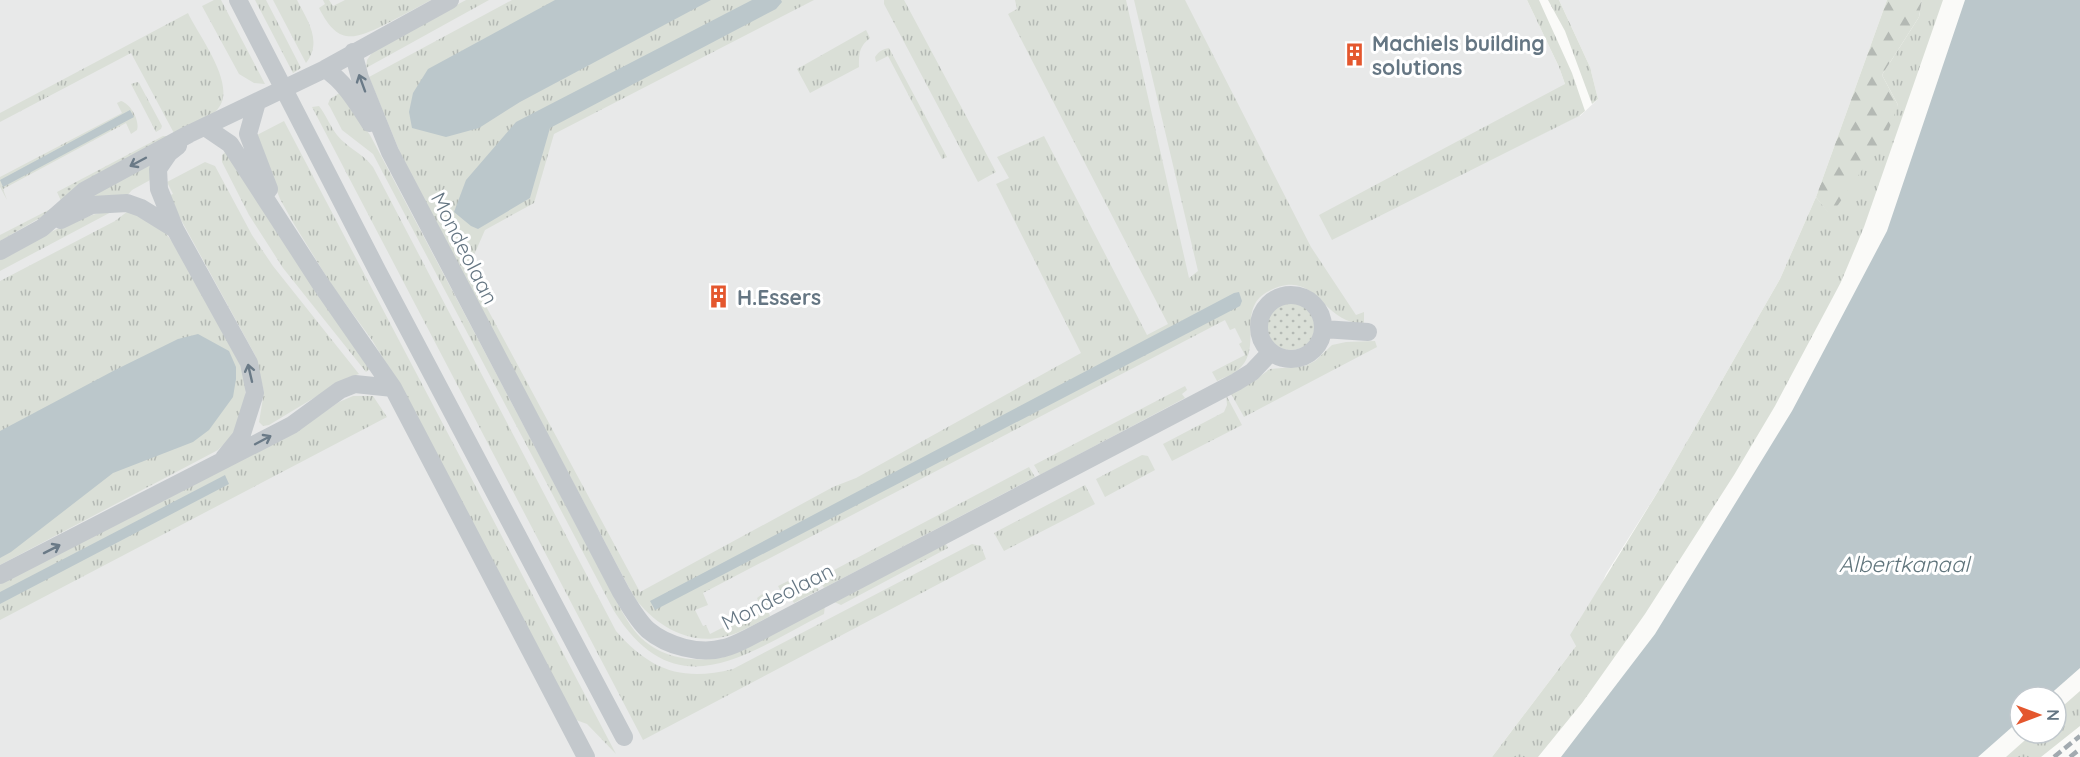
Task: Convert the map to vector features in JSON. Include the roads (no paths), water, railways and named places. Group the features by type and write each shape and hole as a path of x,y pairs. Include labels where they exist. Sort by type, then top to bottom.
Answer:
{"street":[{"path":"238,0 377,270 624,737"},
{"path":"42,228 84,190 197,130 325,69 450,0"},
{"path":"353,52 360,78 390,152"},
{"path":"325,69 344,85 390,152"},
{"path":"257,102 248,134 285,227"},
{"path":"197,130 230,144 320,283 393,388 586,757"},
{"path":"197,130 169,153 158,169 159,189 174,229 249,363 255,393 241,436 220,463"},
{"name":"Mondeolaan","path":"390,152 621,592 647,629 661,639 677,645 711,650 724,648 750,637 1236,382 1252,372 1271,352"},
{"path":"0,251 42,228 92,206 127,203 141,208 174,229"},
{"path":"1296,295 1305,298 1319,311 1323,329 1317,346 1304,357 1287,359 1271,352 1260,337 1260,318 1264,309 1278,297 1296,295"},
{"path":"1323,329 1368,332"},
{"path":"0,575 292,425 340,390 355,384 393,388"}],"water":[{"path":"555,0 711,0 520,102 479,128 446,137 412,128 409,112 413,93 428,69"},
{"path":"752,0 781,0 782,2 776,9 550,128 530,198 478,229 454,212 466,180 516,122"},
{"name":"Albertkanaal","path":"1965,0 2080,0 2080,668 2061,685 2008,685 2008,731 1978,757 1561,757 1655,634 1792,411 1887,231"},
{"path":"130,110 134,117 3,187 0,180"},
{"path":"1239,292 1242,301 1240,306 655,610 650,601 1234,293"},
{"path":"198,334 229,351 236,367 233,397 209,430 193,442 113,473 11,552 0,558 0,431 178,339"},
{"path":"225,475 229,484 0,604 0,592"}],"railway":[{"path":"2054,757 2080,736"},
{"path":"2070,757 2080,749"}],"place":[{"name":"Machiels building solutions","path":"1354,55"},
{"name":"H.Essers","path":"719,297"}]}
